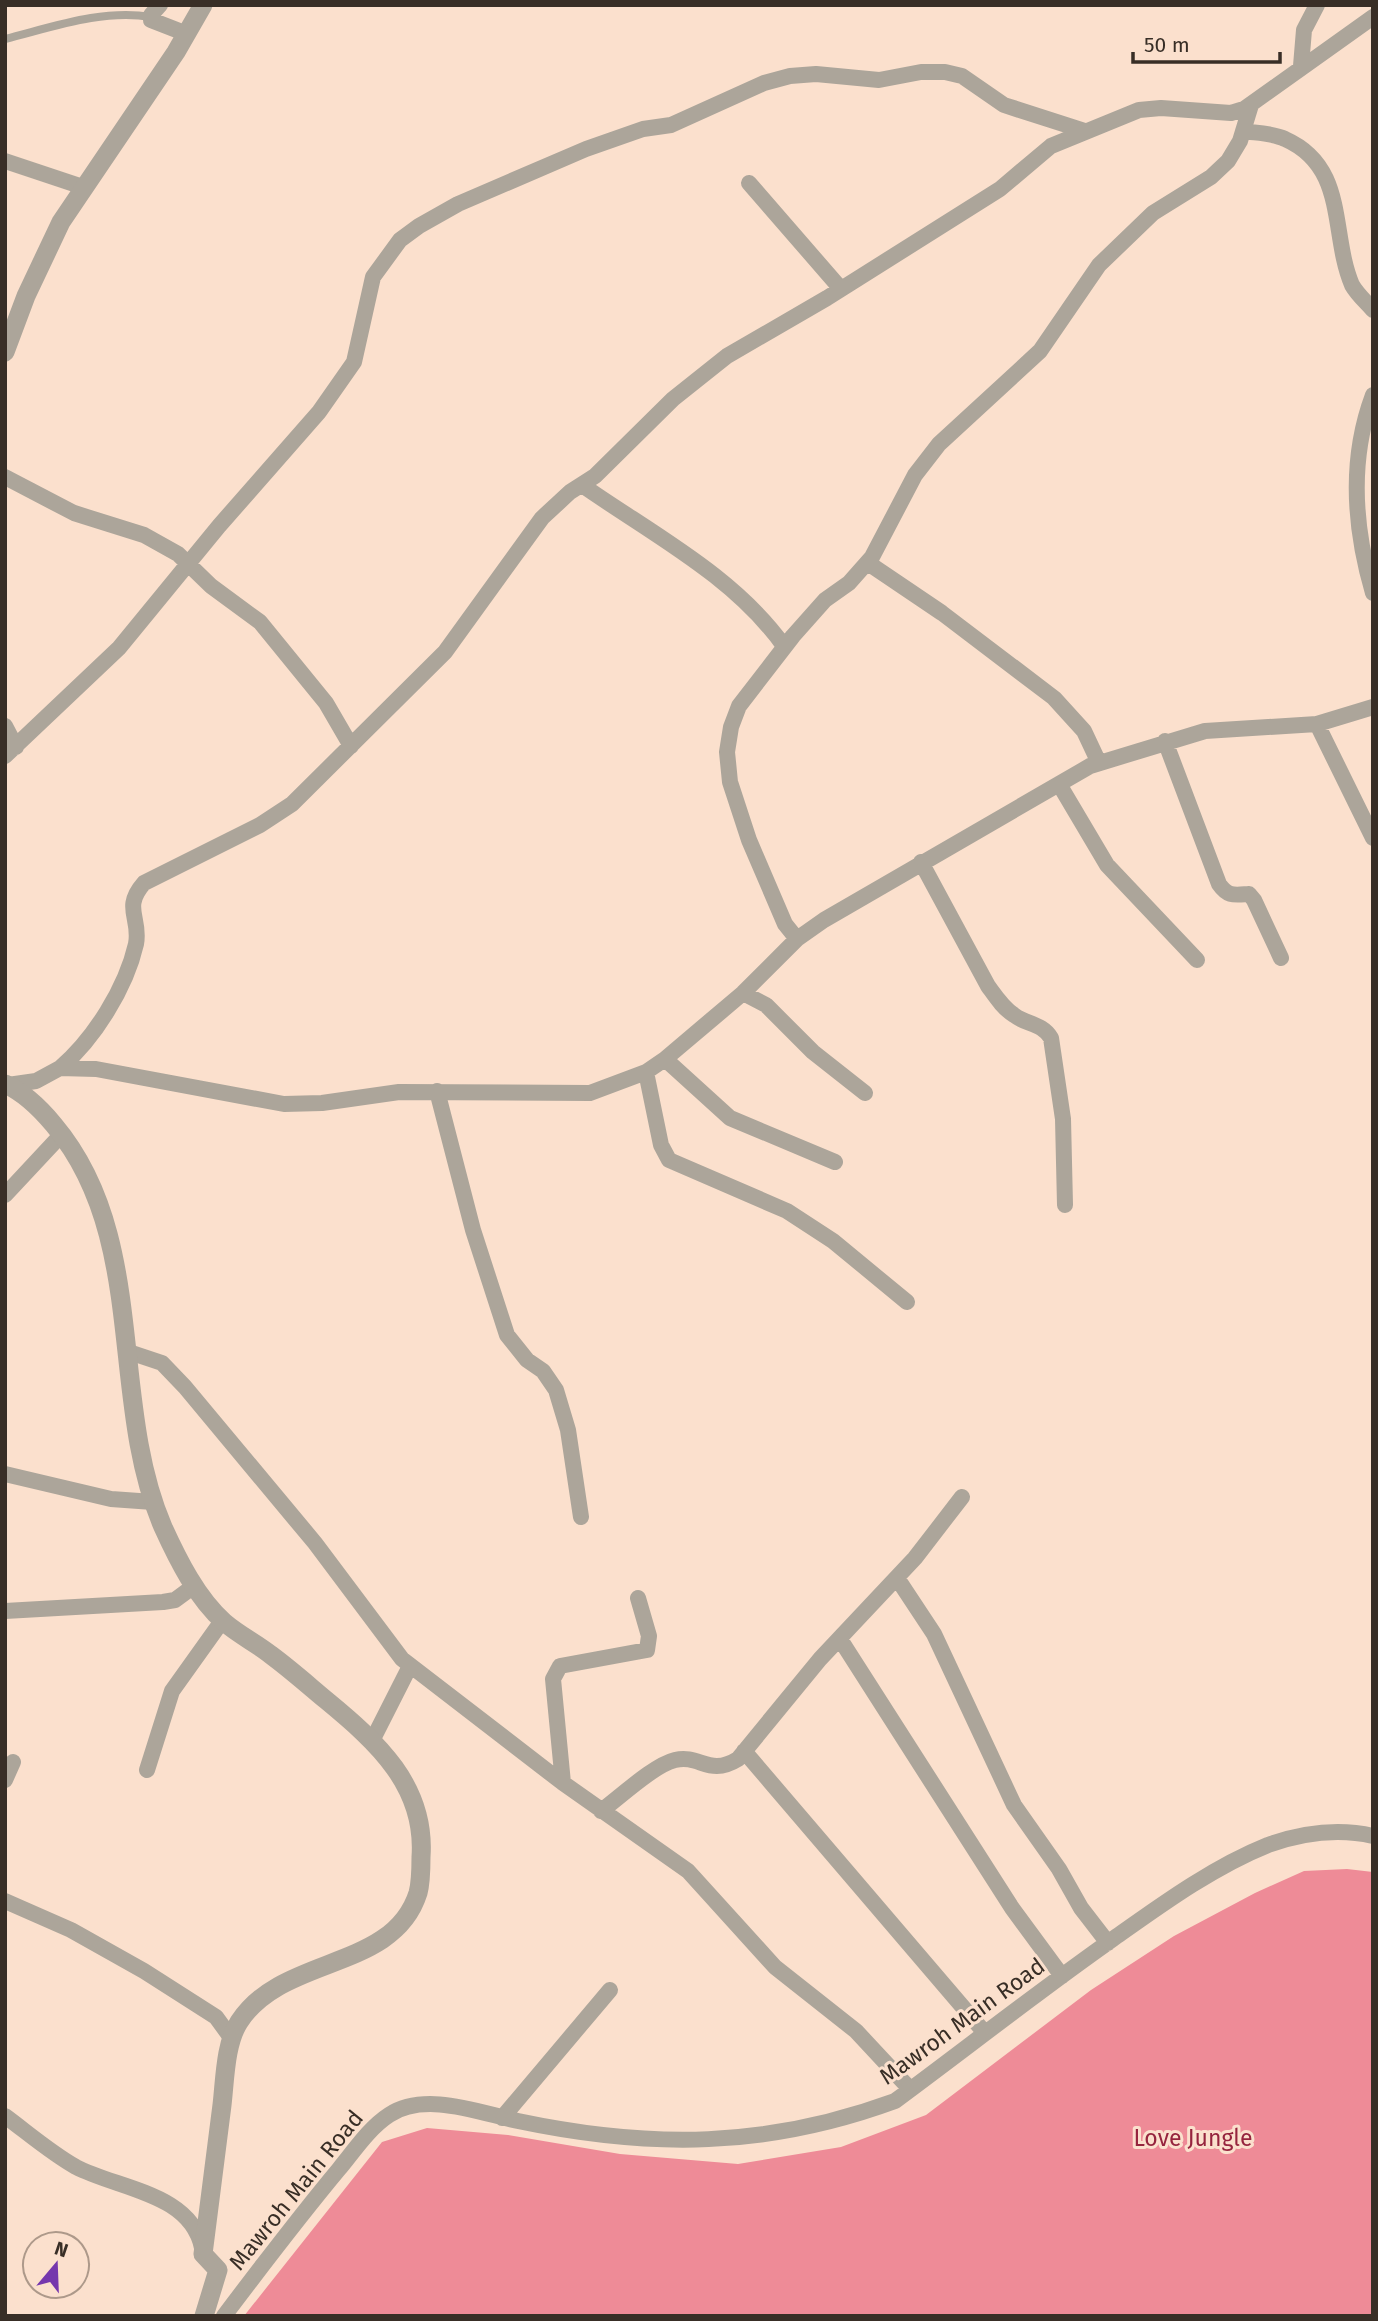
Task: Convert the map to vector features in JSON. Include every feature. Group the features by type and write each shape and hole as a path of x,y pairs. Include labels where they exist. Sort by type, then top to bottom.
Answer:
{"street":[{"path":"5,352 45,250 83,187 131,121 203,5"},
{"path":"1301,66 1304,30 1317,5"},
{"path":"155,11 152,21 187,34"},
{"path":"7,1084 36,1081 60,1068 74,1055 97,1025 127,968 136,943 132,900 144,883 260,825 292,804 445,652 542,518 618,456 699,377 761,335 841,289 1000,189 1051,146 1139,110 1161,108 1231,113 1251,105 1301,66 1373,17"},
{"path":"10,751 119,648 319,412 354,362 373,277 400,240 419,226 458,204 586,149 643,129 671,125 764,83 790,76 816,74 879,80 921,72 945,72 962,76 1004,105 1085,131"},
{"path":"797,939 785,924 749,839 727,766 731,727 739,706 784,646 825,600 849,583 868,562 915,475 939,444 1040,351 1069,312 1081,289 1122,242 1153,213 1211,177 1228,161 1251,105"},
{"path":"1242,131 1284,138 1313,160 1327,177 1336,202 1344,256 1353,286 1373,310"},
{"path":"5,161 83,187"},
{"path":"750,183 841,289"},
{"path":"1373,395 1357,465 1356,498 1373,593"},
{"path":"5,477 74,513 144,535 190,563 211,586 260,622 326,703 351,746"},
{"path":"582,485 742,597 784,646"},
{"path":"868,562 1054,698 1084,731 1099,763"},
{"path":"60,1068 96,1069 284,1104 437,1091 590,1093 646,1072 665,1059 743,993 797,939 921,862 1099,763 1205,731 1317,724 1373,707"},
{"path":"1317,724 1373,838"},
{"path":"5,726 10,751"},
{"path":"1165,741 1219,884 1225,893 1233,896 1249,894 1281,958"},
{"path":"1059,783 1107,865 1197,960"},
{"path":"921,862 994,995 1015,1016 1039,1026 1051,1038 1063,1119 1065,1205"},
{"path":"743,993 766,1005 813,1052 865,1093"},
{"path":"665,1059 730,1118 835,1162"},
{"path":"646,1072 661,1145 669,1160 787,1211 833,1241 907,1302"},
{"path":"7,1084 41,1110 62,1135 87,1180 113,1250 140,1440 153,1502 194,1586 222,1621 271,1655 373,1739 406,1782 420,1819 422,1853 418,1892 405,1919 387,1938 287,1979 259,1996 237,2024 232,2039 203,2254"},
{"path":"437,1091 473,1230 508,1335 527,1360 543,1371 556,1390 568,1430 581,1517"},
{"path":"5,1195 62,1135"},
{"path":"128,1352 162,1363 185,1387 251,1463 410,1666 563,1783 688,1871 775,1967 856,2031 910,2089"},
{"path":"5,1474 111,1499 153,1502"},
{"path":"601,1811 670,1761 688,1760 725,1767 744,1751 840,1639 897,1578 962,1497"},
{"path":"897,1578 934,1633 1014,1805 1059,1869 1081,1908 1108,1942"},
{"path":"5,1612 163,1602 174,1600 194,1586"},
{"path":"563,1783 553,1690 555,1671 560,1667 647,1650 649,1636 638,1598"},
{"path":"147,1770 172,1691 222,1621"},
{"path":"840,1639 1012,1908 1062,1976"},
{"path":"373,1739 410,1666"},
{"path":"744,1751 985,2033"},
{"path":"5,1780 13,1762"},
{"name":"Mawroh Main Road","path":"223,2316 316,2197 372,2130 389,2114 410,2106 429,2105 614,2138 696,2142 752,2136 854,2116 895,2101 1166,1902 1268,1846 1318,1832 1348,1831 1373,1836"},
{"path":"5,1901 71,1930 145,1971 216,2017 232,2039"},
{"path":"502,2118 610,1990"},
{"path":"5,2116 73,2165 102,2179 166,2202 199,2231 203,2254 218,2270 204,2316"}],"lane":[{"path":"5,39 83,19 155,11"}],"green space":[{"name":"Love Jungle","path":"1347,1869 1373,1872 1373,2316 244,2316 382,2142 427,2128 508,2135 620,2154 738,2164 841,2147 926,2115 1091,1990 1174,1936 1255,1893 1304,1871"}]}
